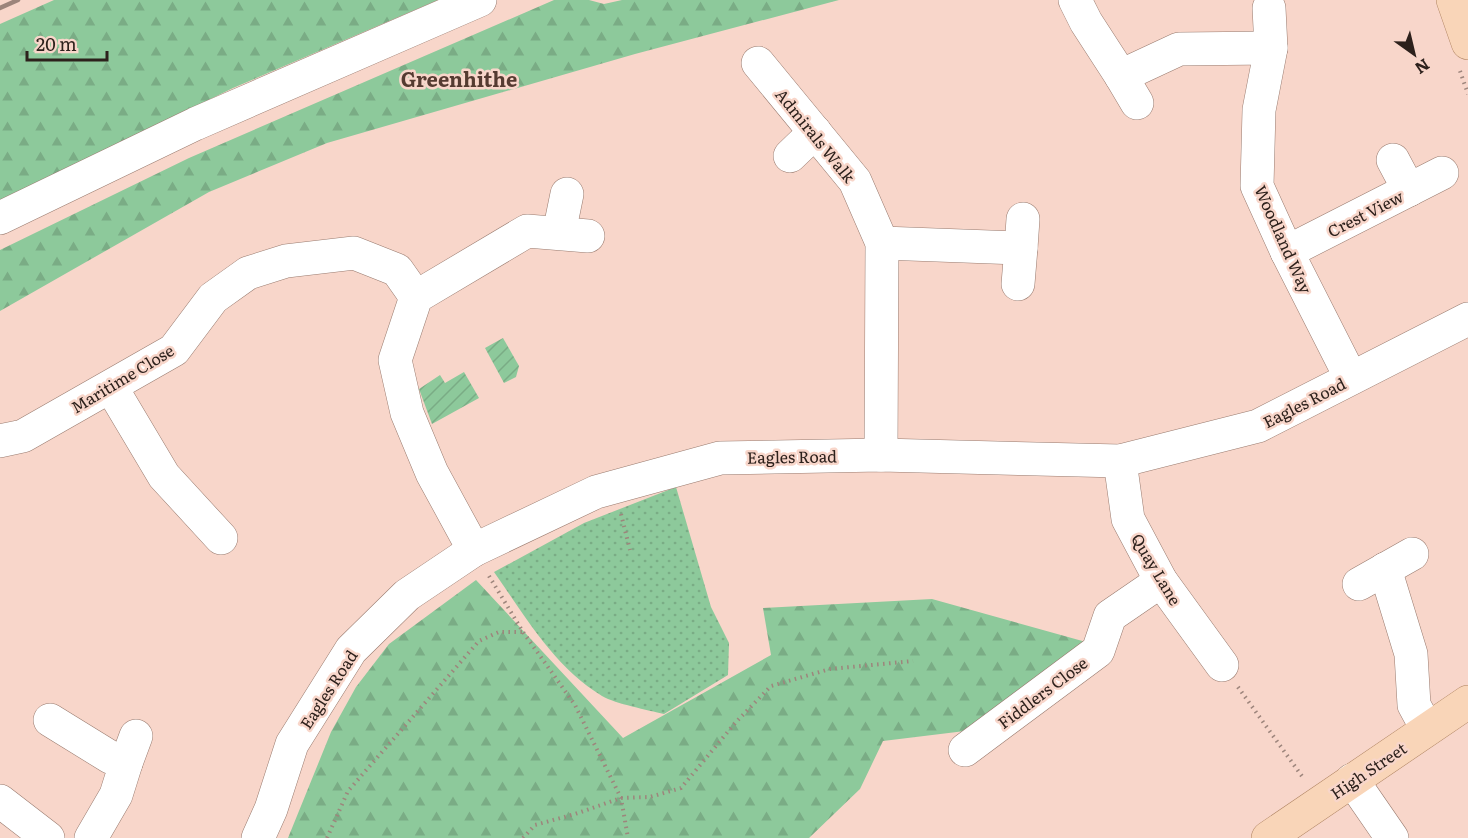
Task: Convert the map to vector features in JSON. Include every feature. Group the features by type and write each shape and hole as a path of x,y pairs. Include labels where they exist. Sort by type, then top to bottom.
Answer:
{"main road":[{"path":"1453,0 1468,43"},
{"name":"High Street","path":"1268,838 1468,702"}],"street":[{"path":"0,218 195,124 480,0"},
{"path":"1075,0 1086,22 1129,89 1179,49 1271,48"},
{"name":"Woodland Way","path":"1269,8 1271,48 1259,110 1257,186 1287,252 1351,378"},
{"name":"Admirals Walk","path":"758,63 855,181 882,243 881,455"},
{"path":"790,156 815,132"},
{"path":"1393,160 1409,190"},
{"name":"Crest View","path":"1287,252 1442,173"},
{"path":"474,550 432,473 407,413 395,360 416,297 527,231 573,235 567,194"},
{"path":"882,243 1022,233 1018,284"},
{"name":"Maritime Close","path":"0,441 23,436 174,350 213,298 248,273 286,261 354,253 397,270 416,297"},
{"name":"Eagles Road","path":"258,838 271,809 292,744 351,650 407,595 474,550 596,492 720,458 881,455 1120,461 1258,426 1468,319"},
{"path":"111,387 164,476 221,538"},
{"name":"Quay Lane","path":"1120,461 1128,519 1161,581 1222,665"},
{"path":"1385,569 1411,654 1414,705 1427,729"},
{"name":"Fiddlers Close","path":"965,750 1098,651 1110,616 1161,581"},
{"path":"50,720 111,758 131,750 116,795 91,838"},
{"path":"1353,780 1392,838"},
{"path":"0,801 48,838"}],"path":[{"path":"474,550 523,632 575,705 621,798 628,838"},
{"path":"327,838 348,791 479,640 499,632 523,632"},
{"path":"523,838 535,825 621,798 650,797 681,788 736,722 771,686 830,669 913,662"},
{"path":"1222,665 1321,802"}],"green space":[{"path":"54,0 438,0 233,88 0,202 0,24"},
{"path":"554,0 589,0 604,4 622,0 839,0 635,54 327,143 209,192 0,311 0,250 189,158"},
{"path":"503,338 519,366 516,377 504,383 485,348"},
{"path":"464,372 479,398 432,424 419,389 440,375 445,383"},
{"path":"676,487 711,607 729,643 728,675 664,714 608,699 569,671 529,623 494,572 584,523"},
{"path":"476,580 623,738 771,655 763,608 932,599 1086,642 965,731 883,741 860,789 809,838 288,838 331,732 356,687 389,644"}],"railway":[{"path":"0,8 18,0"}],"district":[{"name":"Greenhithe","path":"459,78"}]}
